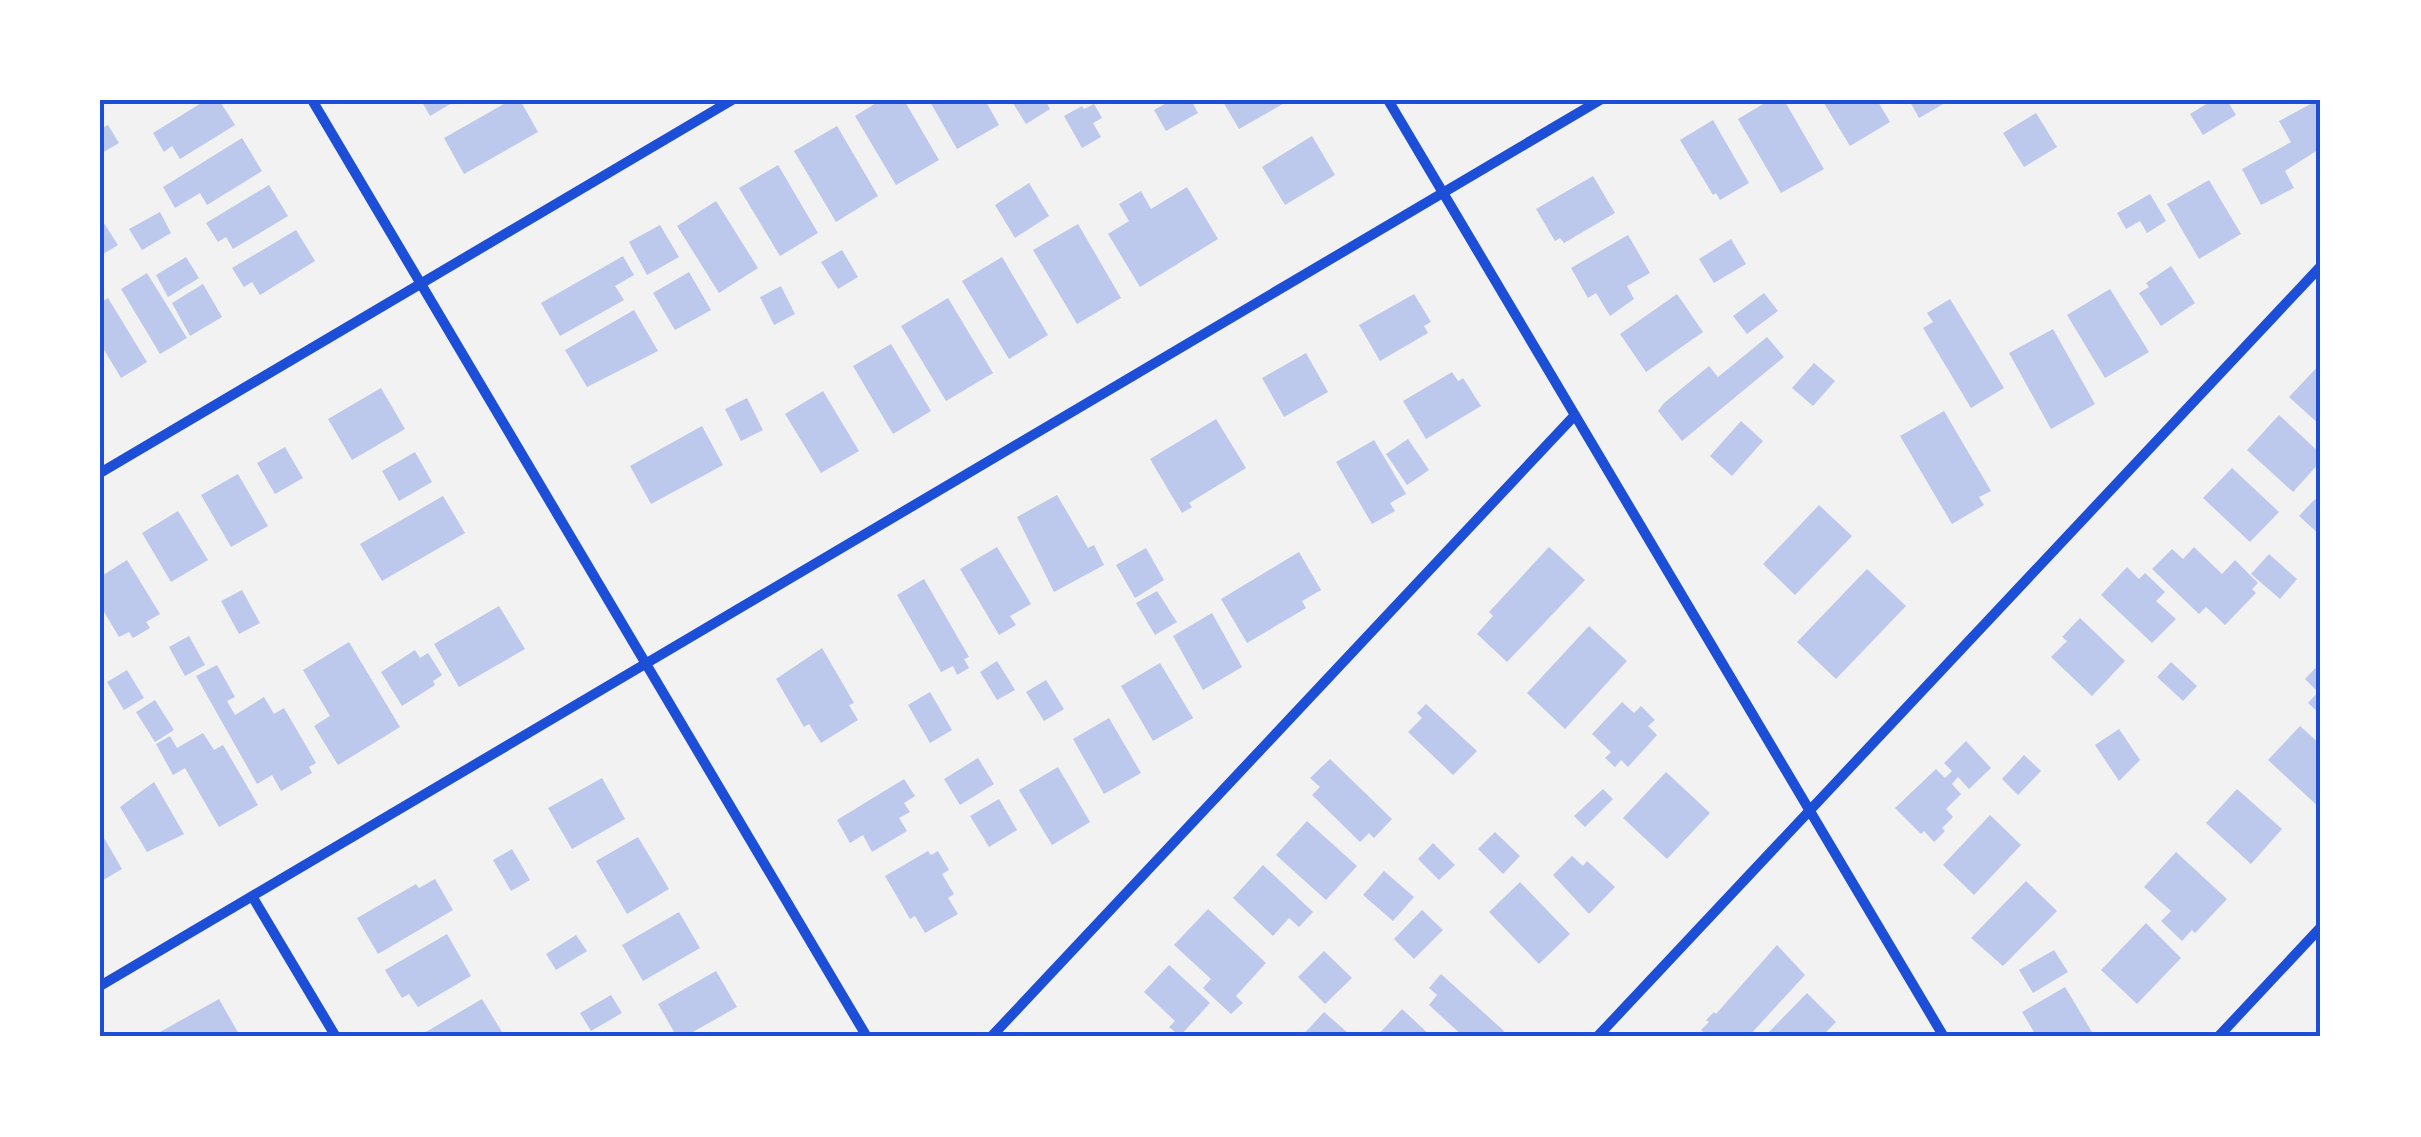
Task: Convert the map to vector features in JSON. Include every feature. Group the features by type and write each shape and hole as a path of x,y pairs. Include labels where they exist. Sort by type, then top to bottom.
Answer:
{"street":[{"path":"312,100 867,1037"},
{"path":"100,473 732,100"},
{"path":"1388,100 1944,1037"},
{"path":"100,986 1600,100"},
{"path":"1597,1037 2321,266"},
{"path":"991,1037 1575,414"},
{"path":"252,896 336,1037"},
{"path":"2218,1037 2321,927"}],"building":[{"path":"206,100 219,100 235,125 180,159 172,146 164,152 153,133"},
{"path":"421,100 457,100 430,116"},
{"path":"511,100 520,100 538,132 464,174 444,138"},
{"path":"881,100 904,100 939,160 896,185 855,116"},
{"path":"929,100 985,100 999,125 957,149"},
{"path":"1011,100 1045,100 1050,109 1026,124"},
{"path":"1172,100 1191,100 1198,113 1166,131 1154,110"},
{"path":"1222,100 1290,100 1239,129"},
{"path":"1770,100 1784,100 1824,169 1781,193 1738,119"},
{"path":"1822,100 1877,100 1890,122 1850,146"},
{"path":"1909,100 1950,100 1919,118"},
{"path":"2213,100 2227,100 2236,115 2203,135 2190,114"},
{"path":"2318,100 2321,148 2285,171 2294,188 2261,205 2242,169 2291,142 2279,121"},
{"path":"1094,104 1102,118 1093,123 1101,137 1082,148 1064,116"},
{"path":"2036,113 2057,147 2024,167 2003,133"},
{"path":"1713,120 1749,183 1720,200 1716,193 1713,195 1680,140"},
{"path":"108,125 119,143 100,154 100,129"},
{"path":"837,126 878,196 836,222 794,151"},
{"path":"1312,136 1335,175 1285,205 1262,167"},
{"path":"242,138 262,171 207,205 200,193 175,208 163,187"},
{"path":"778,165 818,233 780,256 739,188"},
{"path":"1593,176 1615,213 1564,243 1560,238 1555,241 1536,209"},
{"path":"2209,180 2241,234 2199,259 2167,204"},
{"path":"1029,183 1049,216 1015,238 995,205"},
{"path":"269,185 288,216 233,249 226,237 218,242 206,223"},
{"path":"1187,187 1218,239 1140,287 1108,234 1129,221 1119,204 1141,191 1151,209"},
{"path":"2150,194 2166,221 2147,233 2140,221 2126,229 2117,213"},
{"path":"716,201 758,268 719,293 677,226"},
{"path":"160,212 171,233 142,250 129,229"},
{"path":"100,217 118,245 100,256"},
{"path":"1078,224 1121,298 1077,324 1033,250"},
{"path":"660,225 679,257 647,275 629,242"},
{"path":"296,230 315,261 260,295 252,282 244,287 232,268"},
{"path":"1628,235 1650,273 1627,286 1634,299 1610,316 1596,293 1588,298 1571,268"},
{"path":"1731,239 1746,264 1714,283 1699,259"},
{"path":"842,250 858,277 838,289 821,262"},
{"path":"623,256 634,275 615,286 624,300 560,336 541,303"},
{"path":"186,257 199,278 168,297 156,275"},
{"path":"1002,257 1048,335 1009,359 962,281"},
{"path":"2171,266 2195,303 2161,326 2139,293 2149,287 2146,283"},
{"path":"689,272 711,310 675,330 653,293"},
{"path":"147,273 187,338 160,354 121,289"},
{"path":"203,284 222,317 190,336 172,303"},
{"path":"781,286 795,314 774,325 760,297"},
{"path":"2110,289 2149,352 2105,378 2067,315"},
{"path":"1764,293 1778,311 1747,334 1733,316"},
{"path":"1414,294 1431,322 1424,326 1428,333 1380,361 1359,325"},
{"path":"1677,294 1703,332 1646,372 1620,334"},
{"path":"108,298 147,362 121,378 100,343 100,303"},
{"path":"948,298 993,373 946,401 901,326"},
{"path":"1950,299 2004,388 1971,408 1923,328 1933,322 1927,313"},
{"path":"634,310 658,351 587,387 565,350"},
{"path":"2053,329 2095,404 2051,429 2009,353"},
{"path":"1767,337 1784,357 1682,441 1658,411 1664,403 1709,366 1718,377"},
{"path":"891,344 931,411 893,434 853,366"},
{"path":"1306,353 1328,392 1284,417 1262,378"},
{"path":"1814,363 1835,381 1813,406 1792,388"},
{"path":"2321,363 2321,426 2289,397"},
{"path":"1452,372 1458,381 1463,378 1481,406 1426,439 1403,401"},
{"path":"381,388 405,429 352,460 328,419"},
{"path":"823,391 859,451 821,473 785,414"},
{"path":"747,398 763,430 741,441 725,409"},
{"path":"1944,411 1991,491 1979,497 1984,505 1952,524 1900,436"},
{"path":"2279,415 2321,454 2321,461 2293,492 2247,450"},
{"path":"1216,419 1246,468 1189,503 1192,507 1182,513 1150,459"},
{"path":"1741,421 1763,441 1732,476 1710,456"},
{"path":"702,426 723,465 651,504 630,466"},
{"path":"1408,439 1429,470 1407,485 1386,454"},
{"path":"1374,440 1406,494 1390,503 1395,511 1372,524 1336,462"},
{"path":"285,447 303,478 275,494 257,463"},
{"path":"415,452 432,482 399,501 382,471"},
{"path":"2232,468 2279,512 2250,542 2203,498"},
{"path":"238,474 268,526 231,547 201,495"},
{"path":"1057,495 1088,548 1094,545 1104,565 1054,592 1017,517"},
{"path":"443,496 465,533 382,581 360,544"},
{"path":"2315,499 2321,505 2321,536 2299,516"},
{"path":"1819,505 1852,536 1795,595 1763,564"},
{"path":"178,511 208,560 171,582 142,533"},
{"path":"997,547 1031,604 1010,616 1016,625 999,635 960,569"},
{"path":"1549,547 1585,580 1507,662 1477,634 1493,616 1489,612"},
{"path":"2194,547 2222,574 2235,560 2258,583 2252,589 2256,593 2225,625 2206,607 2199,614 2152,569 2172,549 2183,559"},
{"path":"1146,548 1164,580 1135,598 1116,565"},
{"path":"1299,552 1321,590 1302,601 1306,608 1247,643 1221,599"},
{"path":"2269,554 2297,579 2280,599 2251,574"},
{"path":"127,560 160,614 146,622 150,628 133,638 129,632 119,637 100,605 100,577"},
{"path":"2127,567 2139,579 2145,573 2165,592 2156,601 2176,619 2152,643 2101,595"},
{"path":"1867,569 1906,606 1836,679 1797,642"},
{"path":"924,579 969,657 964,659 969,668 957,675 953,666 941,672 897,595"},
{"path":"242,590 260,623 239,634 221,601"},
{"path":"1157,591 1177,622 1155,635 1136,603"},
{"path":"499,606 525,649 459,687 434,644"},
{"path":"1212,613 1242,667 1203,690 1173,636"},
{"path":"2080,618 2125,661 2092,696 2051,657 2067,641 2062,637"},
{"path":"1589,626 1627,661 1565,729 1527,693"},
{"path":"189,636 205,665 185,676 169,647"},
{"path":"349,642 400,727 338,765 314,726 330,716 303,670"},
{"path":"822,648 854,703 849,705 858,720 821,743 809,724 804,727 776,679"},
{"path":"415,650 420,658 428,653 442,675 433,681 435,685 402,706 381,672"},
{"path":"997,661 1015,690 997,700 980,672"},
{"path":"2171,662 2197,686 2183,701 2157,677"},
{"path":"2321,662 2321,715 2308,703 2318,692 2305,679"},
{"path":"1160,663 1193,718 1153,741 1121,686"},
{"path":"217,665 235,697 227,701 235,715 264,697 274,714 284,708 316,763 309,767 312,773 281,791 272,775 257,784 196,676"},
{"path":"127,670 144,698 124,710 107,682"},
{"path":"1046,680 1064,709 1044,721 1026,692"},
{"path":"930,692 952,730 930,743 908,705"},
{"path":"155,700 174,730 155,742 136,712"},
{"path":"1622,702 1634,713 1641,706 1655,720 1648,726 1657,735 1628,767 1621,760 1615,767 1605,758 1611,752 1592,734"},
{"path":"1426,704 1477,751 1453,775 1408,732 1422,718 1417,713"},
{"path":"1109,718 1141,773 1104,794 1073,739"},
{"path":"2300,726 2321,745 2321,809 2268,760"},
{"path":"2119,729 2140,760 2119,781 2095,745"},
{"path":"203,733 214,750 223,745 258,805 219,827 185,768 173,775 156,744 170,736 177,748"},
{"path":"1966,741 1991,768 1969,789 1958,777 1952,784 1961,794 1946,809 1953,817 1934,842 1895,808 1936,769 1945,778 1952,771 1944,763"},
{"path":"2024,755 2041,771 2018,795 2002,779"},
{"path":"978,758 994,784 960,805 944,779"},
{"path":"1330,759 1392,819 1374,838 1369,833 1360,842 1312,795 1320,787 1310,778"},
{"path":"1058,767 1090,822 1052,845 1019,790"},
{"path":"1666,772 1710,813 1667,859 1623,818"},
{"path":"602,778 625,819 572,849 548,808"},
{"path":"904,779 915,796 904,803 910,812 899,818 907,831 872,852 863,835 850,843 837,820"},
{"path":"154,782 184,834 147,852 120,807"},
{"path":"1603,789 1613,799 1585,827 1574,816"},
{"path":"2237,789 2282,829 2251,864 2206,823"},
{"path":"999,799 1017,830 989,847 970,816"},
{"path":"1990,815 2021,845 1974,895 1943,865"},
{"path":"1307,821 1357,866 1326,900 1276,855"},
{"path":"100,831 122,869 100,882"},
{"path":"1495,832 1520,856 1503,874 1478,849"},
{"path":"638,837 669,889 627,914 596,861"},
{"path":"1433,843 1455,865 1439,880 1418,859"},
{"path":"512,849 530,880 511,891 493,860"},
{"path":"928,851 931,855 938,851 949,870 942,874 954,894 948,898 958,914 925,933 915,916 910,919 885,876"},
{"path":"2176,852 2227,899 2195,933 2192,930 2182,941 2161,921 2171,911 2144,887"},
{"path":"1572,856 1583,866 1587,861 1615,887 1589,914 1553,875"},
{"path":"1263,865 1313,912 1299,927 1289,918 1273,936 1233,898"},
{"path":"1384,871 1414,897 1393,921 1363,895"},
{"path":"435,879 453,910 378,954 357,918 416,884 419,888"},
{"path":"2026,881 2057,911 2003,966 1971,938"},
{"path":"1520,882 1570,934 1539,964 1489,912"},
{"path":"1208,909 1266,963 1236,996 1243,1003 1231,1014 1203,988 1211,979 1174,945"},
{"path":"1422,910 1443,930 1414,959 1394,939"},
{"path":"679,912 700,948 643,981 622,945"},
{"path":"2146,923 2181,958 2137,1004 2101,970"},
{"path":"447,934 471,976 418,1007 409,994 402,998 385,970"},
{"path":"576,935 587,951 556,970 546,954"},
{"path":"1777,945 1805,975 1748,1037 1709,1037 1701,1030 1709,1022 1706,1020 1716,1014"},
{"path":"2054,950 2068,972 2033,993 2019,970"},
{"path":"1324,951 1352,978 1325,1004 1298,977"},
{"path":"1169,965 1210,1003 1180,1036 1169,1027 1175,1021 1144,992"},
{"path":"716,971 737,1007 684,1037 677,1037 658,1004"},
{"path":"1441,974 1504,1031 1499,1037 1464,1037 1429,1005 1437,995 1429,988"},
{"path":"2065,987 2095,1037 2037,1037 2022,1012"},
{"path":"1807,993 1836,1022 1821,1037 1764,1037"},
{"path":"611,995 622,1013 591,1031 580,1013"},
{"path":"219,999 240,1036 163,1037 160,1032"},
{"path":"482,999 505,1037 427,1037 424,1033"},
{"path":"1402,1009 1432,1037 1376,1037"},
{"path":"1324,1012 1348,1033 1351,1037 1301,1037"}]}
